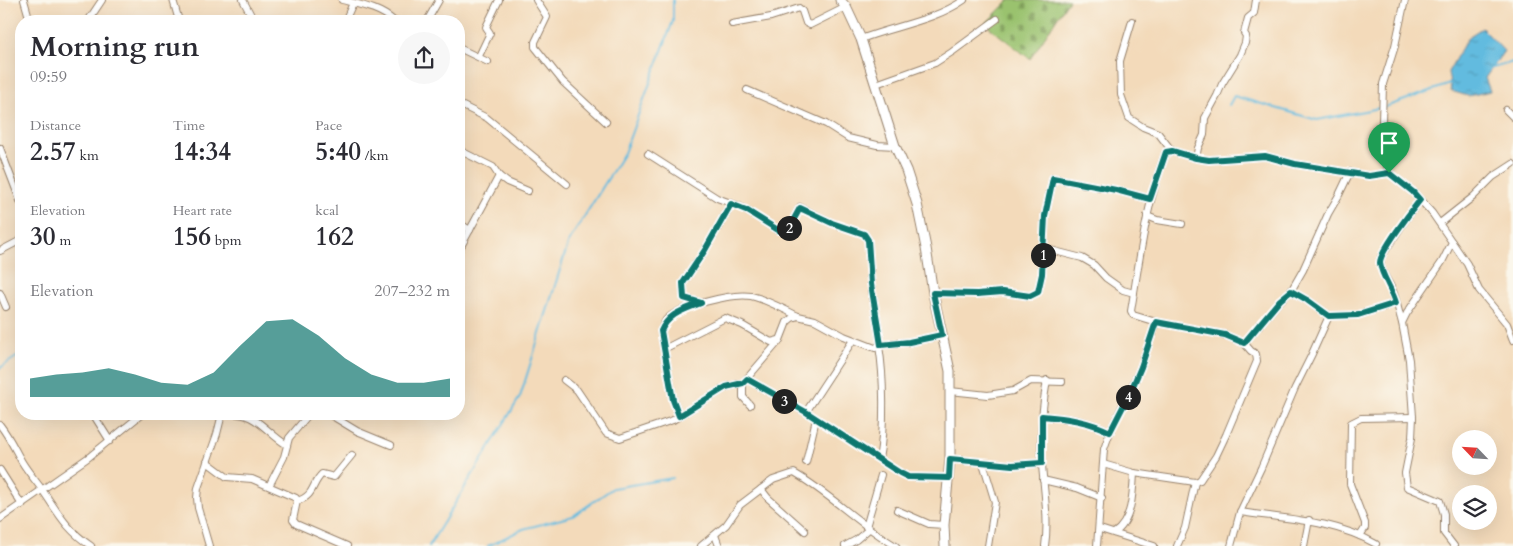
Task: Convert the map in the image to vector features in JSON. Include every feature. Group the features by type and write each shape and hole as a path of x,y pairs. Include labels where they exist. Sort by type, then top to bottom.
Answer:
{"street":[{"path":"24,0 28,15"},
{"path":"92,15 102,0"},
{"path":"174,0 178,15"},
{"path":"243,0 251,15"},
{"path":"342,0 364,5 387,15"},
{"path":"430,15 439,0"},
{"path":"479,56 490,33 486,28 499,0"},
{"path":"536,0 547,16 535,42 535,47 563,82 606,122"},
{"path":"861,39 932,16 964,0"},
{"path":"1196,158 1204,135 1205,118 1245,42 1246,36 1244,33 1248,18 1254,13 1256,0"},
{"path":"1405,0 1395,46 1383,84 1382,123 1385,157 1389,173 1413,192 1440,223 1467,264 1479,290 1507,324 1513,340"},
{"path":"348,15 353,3"},
{"path":"732,24 771,17 799,8 806,23 810,25 843,4 861,39 895,146 906,170 917,204 933,293 950,371 950,459 944,525 945,546"},
{"path":"876,84 935,63 997,19"},
{"path":"1132,21 1120,61 1121,95 1129,118 1143,128 1158,133 1172,151"},
{"path":"465,50 488,62"},
{"path":"747,90 826,124 848,138 877,145 895,146"},
{"path":"465,107 487,118 567,184"},
{"path":"1506,110 1513,117"},
{"path":"0,148 15,188"},
{"path":"1103,464 1134,473 1195,482 1200,480 1216,456 1257,361 1256,354 1244,343 1225,335 1156,322 1133,315 1131,311 1150,199 1166,152 1172,151 1209,160 1265,156 1295,164 1369,176 1389,173"},
{"path":"465,153 493,167 506,182 528,190"},
{"path":"648,154 717,198 746,210 778,230 788,230 800,208 832,223 864,234 870,248 871,284 880,345 882,445 879,459"},
{"path":"1440,223 1493,177 1513,164"},
{"path":"0,173 6,166"},
{"path":"1244,343 1280,300 1291,291 1350,172"},
{"path":"465,239 499,176"},
{"path":"933,293 977,294 1003,292 1032,296 1038,292 1042,274 1045,216 1053,178 1116,190 1150,199"},
{"path":"1420,200 1381,257 1382,269 1393,291 1410,360 1413,417 1412,438 1405,481 1407,487 1440,501 1444,514 1444,532 1454,546"},
{"path":"701,303 684,298 683,283 705,250 731,204"},
{"path":"1147,216 1157,220 1182,224"},
{"path":"465,227 470,230"},
{"path":"1402,323 1442,262 1452,242"},
{"path":"0,251 15,243"},
{"path":"1043,248 1082,258 1094,264 1106,278 1123,290 1134,293"},
{"path":"1291,291 1329,316 1358,315 1396,303"},
{"path":"0,293 6,307"},
{"path":"679,416 673,400 661,331 666,320 681,311 701,303 729,296 752,296 798,316 814,320 852,340 874,348 880,345 909,342 942,335"},
{"path":"564,380 577,390 606,433 620,438 646,430 679,416 726,387 745,381 780,340 787,322 798,316"},
{"path":"1231,546 1240,512 1329,316"},
{"path":"664,349 726,318 771,342 780,340"},
{"path":"1097,546 1100,528 1104,449 1110,432 1141,367 1156,322"},
{"path":"806,412 852,340"},
{"path":"950,391 988,395 1013,391 1031,381 1047,380 1062,382"},
{"path":"1045,546 1046,498 1042,463 1042,416 1047,380"},
{"path":"745,381 806,412 908,477 949,478"},
{"path":"745,381 744,397 750,405"},
{"path":"1042,416 1098,425 1110,432"},
{"path":"1360,536 1365,528 1365,523 1350,484 1352,423 1361,418 1413,417"},
{"path":"806,462 816,418"},
{"path":"97,420 110,440"},
{"path":"0,519 22,505 135,420"},
{"path":"210,546 198,508 197,498 198,488 220,420"},
{"path":"256,420 278,440 287,445"},
{"path":"269,486 280,467 289,438 303,420"},
{"path":"340,420 391,445"},
{"path":"0,425 11,439 21,461 64,523 76,536 91,546"},
{"path":"297,502 310,495 322,474 334,477 352,454"},
{"path":"950,459 1012,465 1042,463"},
{"path":"207,462 227,477 252,478 296,498 297,502 293,520 296,524 347,546"},
{"path":"983,463 994,502 988,546"},
{"path":"0,470 22,505"},
{"path":"702,546 726,525 740,505 773,480 794,473 815,485 868,528 896,546"},
{"path":"1114,533 1124,523 1128,513 1133,494 1134,473"},
{"path":"845,546 868,528 881,474"},
{"path":"1043,480 1077,488 1102,498"},
{"path":"1177,546 1185,528 1195,482"},
{"path":"762,489 768,498 805,531"},
{"path":"897,510 929,524 944,525"},
{"path":"1240,512 1309,520 1360,536 1376,544"},
{"path":"1304,546 1309,520"},
{"path":"1100,528 1154,546"},
{"path":"715,535 720,546"}],"green space":[{"path":"1009,0 1069,0 1030,59 985,24"}],"water":[{"path":"1482,28 1504,51 1485,78 1490,91 1468,96 1451,91 1448,72 1468,37"}],"waterway":[{"path":"429,546 520,397 569,241 624,153 673,21 673,0"},
{"path":"1489,69 1513,62"},
{"path":"1229,105 1234,96 1317,120 1385,107 1450,84"},
{"path":"0,368 15,358"},
{"path":"488,546 523,529 573,516 613,488 673,478"}],"route":[{"path":"1172,151 1209,160 1265,156 1295,164 1369,176 1389,173 1420,200 1380,261 1396,303 1358,315 1329,316 1291,291 1280,300 1244,343 1225,335 1156,322 1141,367 1110,432 1098,425 1081,421 1042,416 1042,463 1012,465 950,459 949,478 908,477 806,412 747,379 743,383 726,387 679,416 673,400 661,331 666,320 681,311 701,303 684,298 683,283 705,250 731,204 739,206 778,230 788,230 800,208 832,223 864,234 870,248 871,284 881,345 909,342 942,335 933,293 992,294 1003,292 1032,296 1038,292 1042,274 1045,216 1053,178 1116,190 1150,199 1166,152 1172,151"}]}
